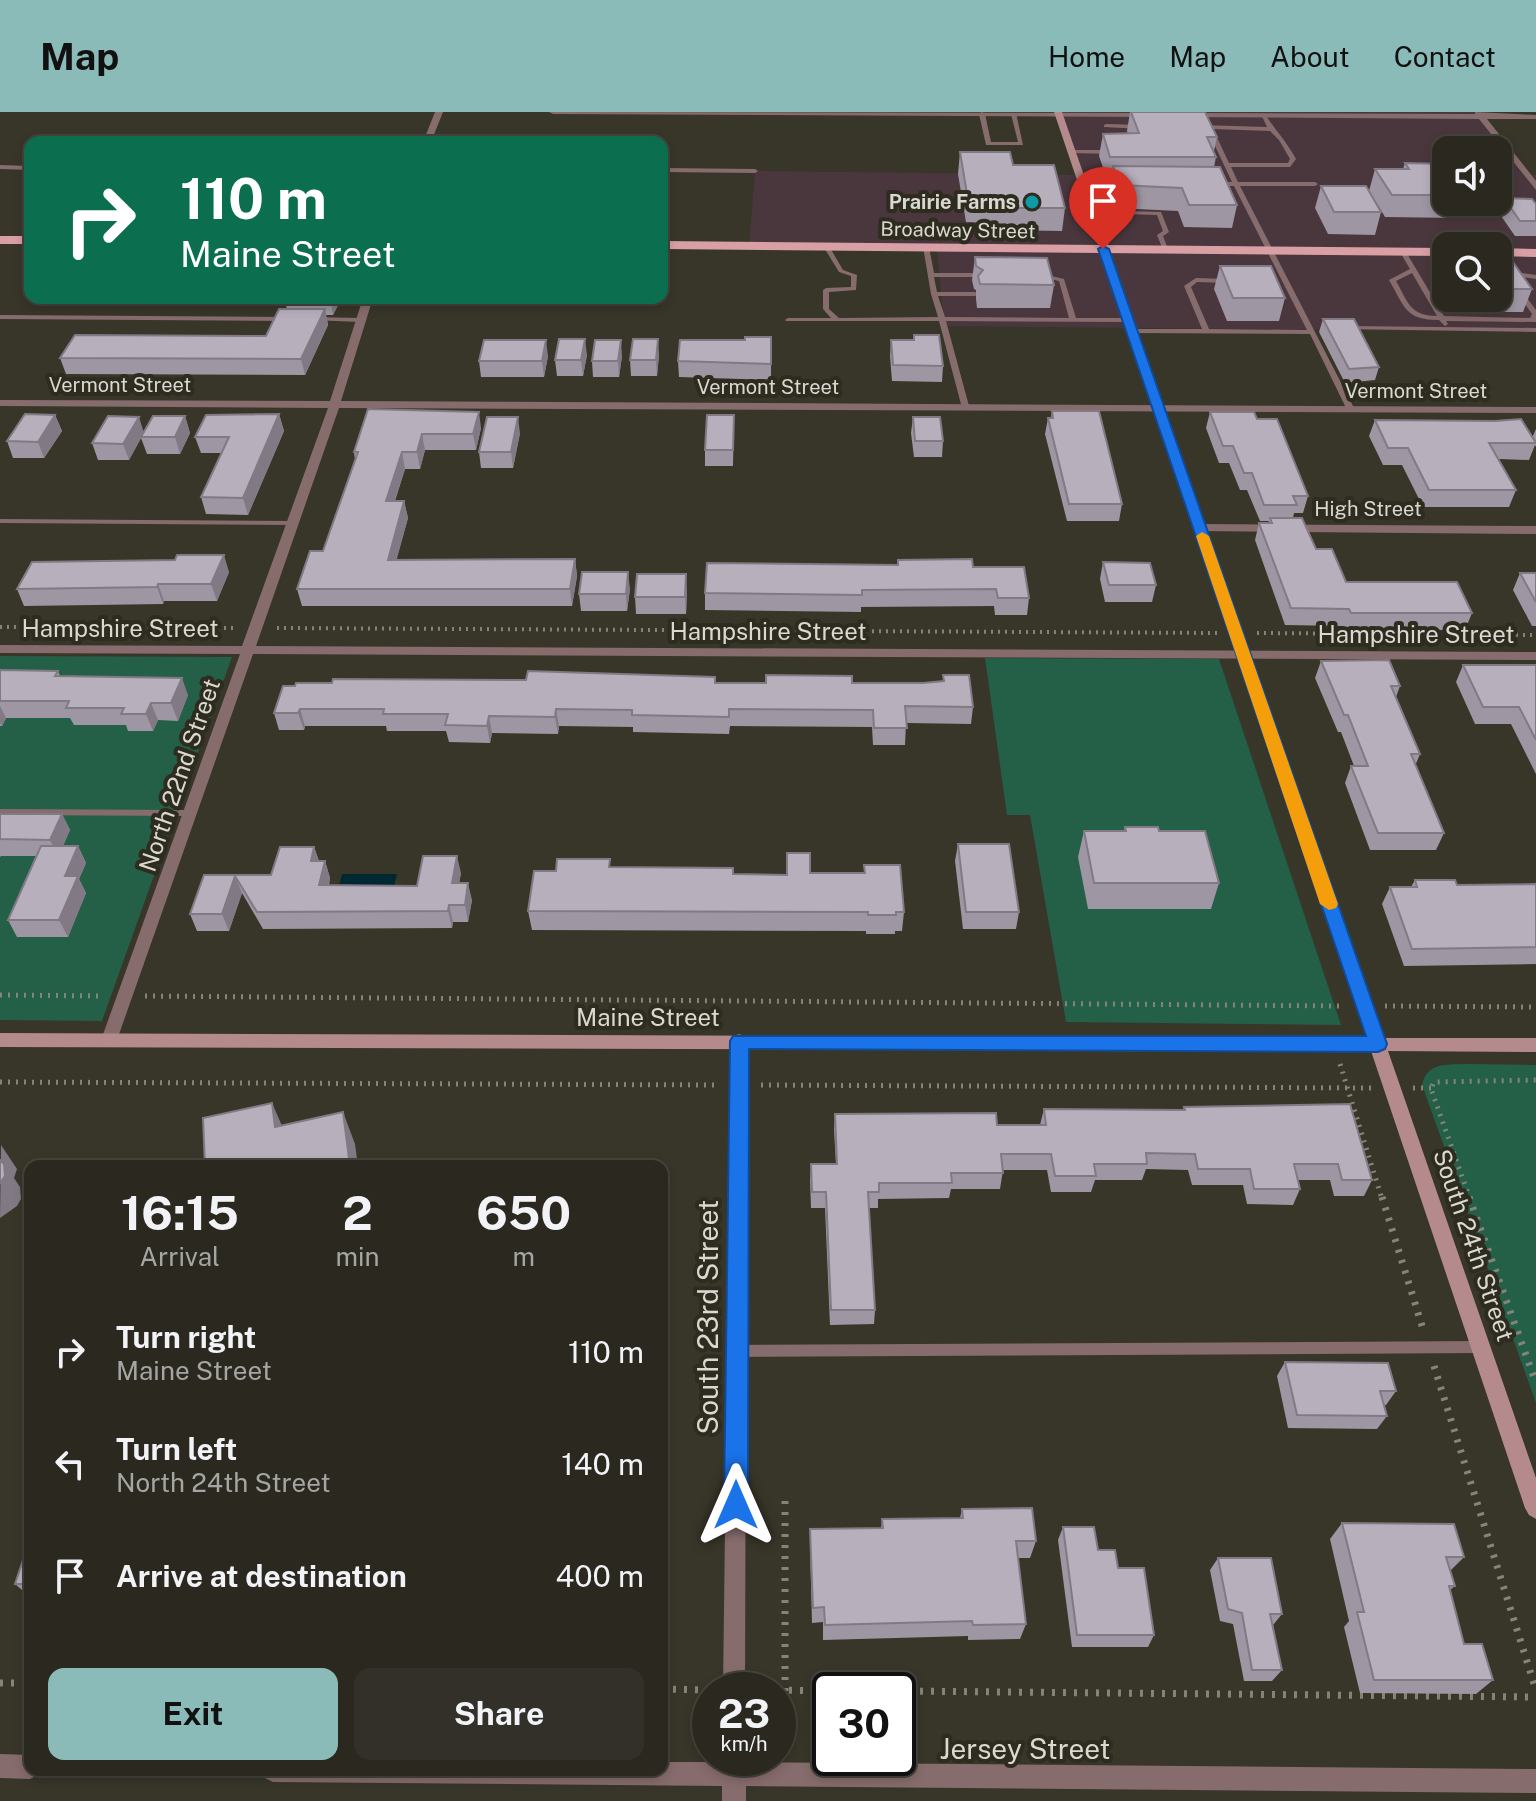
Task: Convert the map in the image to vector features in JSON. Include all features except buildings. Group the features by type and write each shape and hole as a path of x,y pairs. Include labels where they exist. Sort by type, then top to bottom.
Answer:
{"main road":[{"name":"South 24th Street","path":"1058,113 1536,1508"},
{"path":"0,240 24,240"},
{"name":"Broadway Street","path":"668,245 1432,252"},
{"path":"1512,252 1536,253"},
{"name":"Maine Street","path":"0,1040 1536,1045"}],"street":[{"path":"429,136 439,112"},
{"path":"553,112 1158,115"},
{"path":"1171,115 1479,114 1536,117"},
{"path":"1479,114 1531,175 1536,187"},
{"name":"North 22nd Street","path":"109,1040 335,404 366,304"},
{"name":"Vermont Street","path":"0,403 1536,410"},
{"name":"High Street","path":"1200,528 1536,530"},
{"name":"Hampshire Street","path":"0,649 1536,656"},
{"name":"South 23rd Street","path":"734,1672 739,1041"},
{"path":"0,1766 24,1767"},
{"name":"Jersey Street","path":"668,1767 692,1767"},
{"path":"734,1776 734,1801"},
{"name":"Jersey Street","path":"785,1776 1536,1781"}],"lane":[{"path":"982,114 988,144 1021,144 1014,114"},
{"path":"1071,152 1115,152 1102,114"},
{"path":"1265,114 1271,129"},
{"path":"1204,115 1350,408"},
{"path":"1106,126 1151,127"},
{"path":"1195,127 1271,129 1279,134 1293,159 1290,165 1228,165"},
{"path":"993,144 995,153"},
{"path":"0,167 24,168"},
{"path":"668,170 755,171"},
{"path":"1082,184 1128,184"},
{"path":"1205,184 1315,184"},
{"path":"1091,212 1159,213 1166,232 1160,235 1165,249"},
{"path":"826,246 841,271 854,275 854,289 826,290 826,309 837,320"},
{"path":"926,247 934,294 965,406"},
{"path":"1403,252 1448,329"},
{"path":"1413,270 1392,280 1411,312 1422,318 1534,320 1535,314 1512,281"},
{"path":"1512,274 1536,277"},
{"path":"931,275 1003,275"},
{"path":"1028,275 1062,280 1073,320"},
{"path":"1207,332 1187,286 1196,280 1240,281"},
{"path":"1270,281 1285,281"},
{"path":"934,294 975,294"},
{"path":"1010,308 1013,320"},
{"path":"0,317 360,320"},
{"path":"788,320 1073,320 1207,332 1326,327"},
{"path":"1341,328 1536,330"},
{"path":"0,521 292,523"},
{"path":"0,812 189,813"},
{"path":"737,1351 1482,1347"}],"path":[{"path":"0,627 1536,635"},
{"path":"0,995 1536,1007"},
{"path":"1536,1080 1444,1080 1434,1082 1431,1089 1536,1383"},
{"path":"782,1672 785,1501"},
{"path":"0,1683 24,1683"},
{"path":"668,1689 692,1690"},
{"path":"916,1691 1536,1697"}],"shaded area":[{"path":"1058,112 1477,112 1496,136 1432,136 1432,216 1512,216 1512,156 1526,174 1536,175 1536,332 944,326 937,251 749,246 755,171 1078,175"}],"green space":[{"path":"0,656 232,657 102,1021 0,1020"},
{"path":"985,658 1219,659 1341,1025 1066,1022 1030,815 1007,815"},
{"path":"1465,1064 1536,1065 1536,1403 1422,1085 1428,1072 1433,1069"}],"water":[{"path":"342,874 397,874 393,890 338,890"}],"slow traffic":[{"path":"1202,536 1329,904"}],"place":[{"name":"Prairie Farms","path":"1032,202"}],"route":[{"path":"736,1505 739,1041 1378,1044 1103,249"}]}
